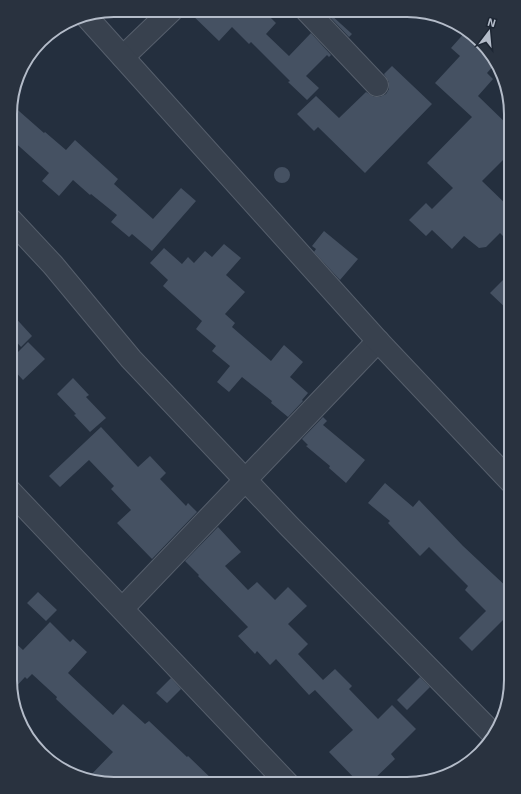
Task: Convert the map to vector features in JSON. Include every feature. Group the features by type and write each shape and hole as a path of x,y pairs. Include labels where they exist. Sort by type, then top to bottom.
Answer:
{"street":[{"path":"123,57 165,17"},
{"path":"313,17 378,85"},
{"path":"89,20 378,341 504,475"},
{"path":"17,226 53,265 132,359 246,480 490,731"},
{"path":"122,609 378,341"},
{"path":"17,498 281,777"}],"building":[{"path":"194,17 270,17 276,23 266,34 289,56 311,33 331,55 329,57 327,55 306,76 319,88 307,100 251,42 249,44 232,27 219,41"},
{"path":"330,17 333,17 352,34 349,37"},
{"path":"463,35 469,40 469,52 481,52 492,68 487,73 493,79 478,96 504,121 504,159 482,181 504,202 504,237 500,233 486,247 479,248 464,236 452,249 432,230 426,236 409,220 426,203 432,209 453,188 427,163 472,117 435,83 460,56 451,48"},
{"path":"392,66 432,104 365,173 318,127 314,131 297,114 316,96 339,118 366,92 374,97 380,97 386,94 389,89 389,82 384,74"},
{"path":"17,110 66,150 75,140 118,179 114,184 153,219 181,188 196,201 152,251 132,234 129,237 111,222 117,215 73,180 59,196 42,181 49,173 17,144"},
{"path":"282,167 288,169 290,175 288,181 282,183 276,181 274,175 276,169"},
{"path":"324,231 358,259 340,280 314,252 316,249 312,246"},
{"path":"224,244 241,258 226,275 245,292 225,314 235,323 232,327 271,361 284,345 303,362 290,377 308,393 302,400 303,401 288,417 271,403 272,401 242,377 229,392 217,382 230,366 212,351 216,346 196,329 202,321 163,286 168,280 150,263 164,248 182,264 188,257 194,263 205,251 212,257"},
{"path":"504,279 504,306 490,293"},
{"path":"17,320 32,336 21,347 17,343"},
{"path":"28,342 45,359 23,380 17,374 17,353"},
{"path":"73,378 89,395 86,397 106,418 90,432 74,415 76,414 57,394"},
{"path":"323,417 327,421 323,425 365,460 346,483 329,468 330,466 306,446 308,445 302,439"},
{"path":"101,427 138,467 150,456 166,473 160,479 186,506 188,503 197,512 152,559 117,523 131,510 111,489 114,486 89,460 60,487 49,476"},
{"path":"385,483 413,507 419,500 463,546 504,584 504,619 472,651 459,638 486,611 465,590 468,586 429,547 420,556 388,523 390,521 368,503"},
{"path":"218,527 241,552 225,566 248,590 257,582 275,600 288,587 307,606 288,624 308,644 298,654 323,680 335,669 352,686 349,689 378,719 392,705 416,729 391,754 395,759 376,777 353,777 329,752 353,730 315,690 309,695 276,659 270,665 257,651 255,654 238,636 248,627 185,561"},
{"path":"38,592 57,610 46,621 27,603"},
{"path":"50,622 70,642 73,639 87,652 68,673 113,715 123,704 145,724 149,721 210,777 114,777 91,774 113,752 56,699 57,697 32,674 27,679 25,677 17,685 17,644 23,650"},
{"path":"420,677 430,687 407,710 397,700"},
{"path":"171,678 181,689 167,703 156,693"}]}
